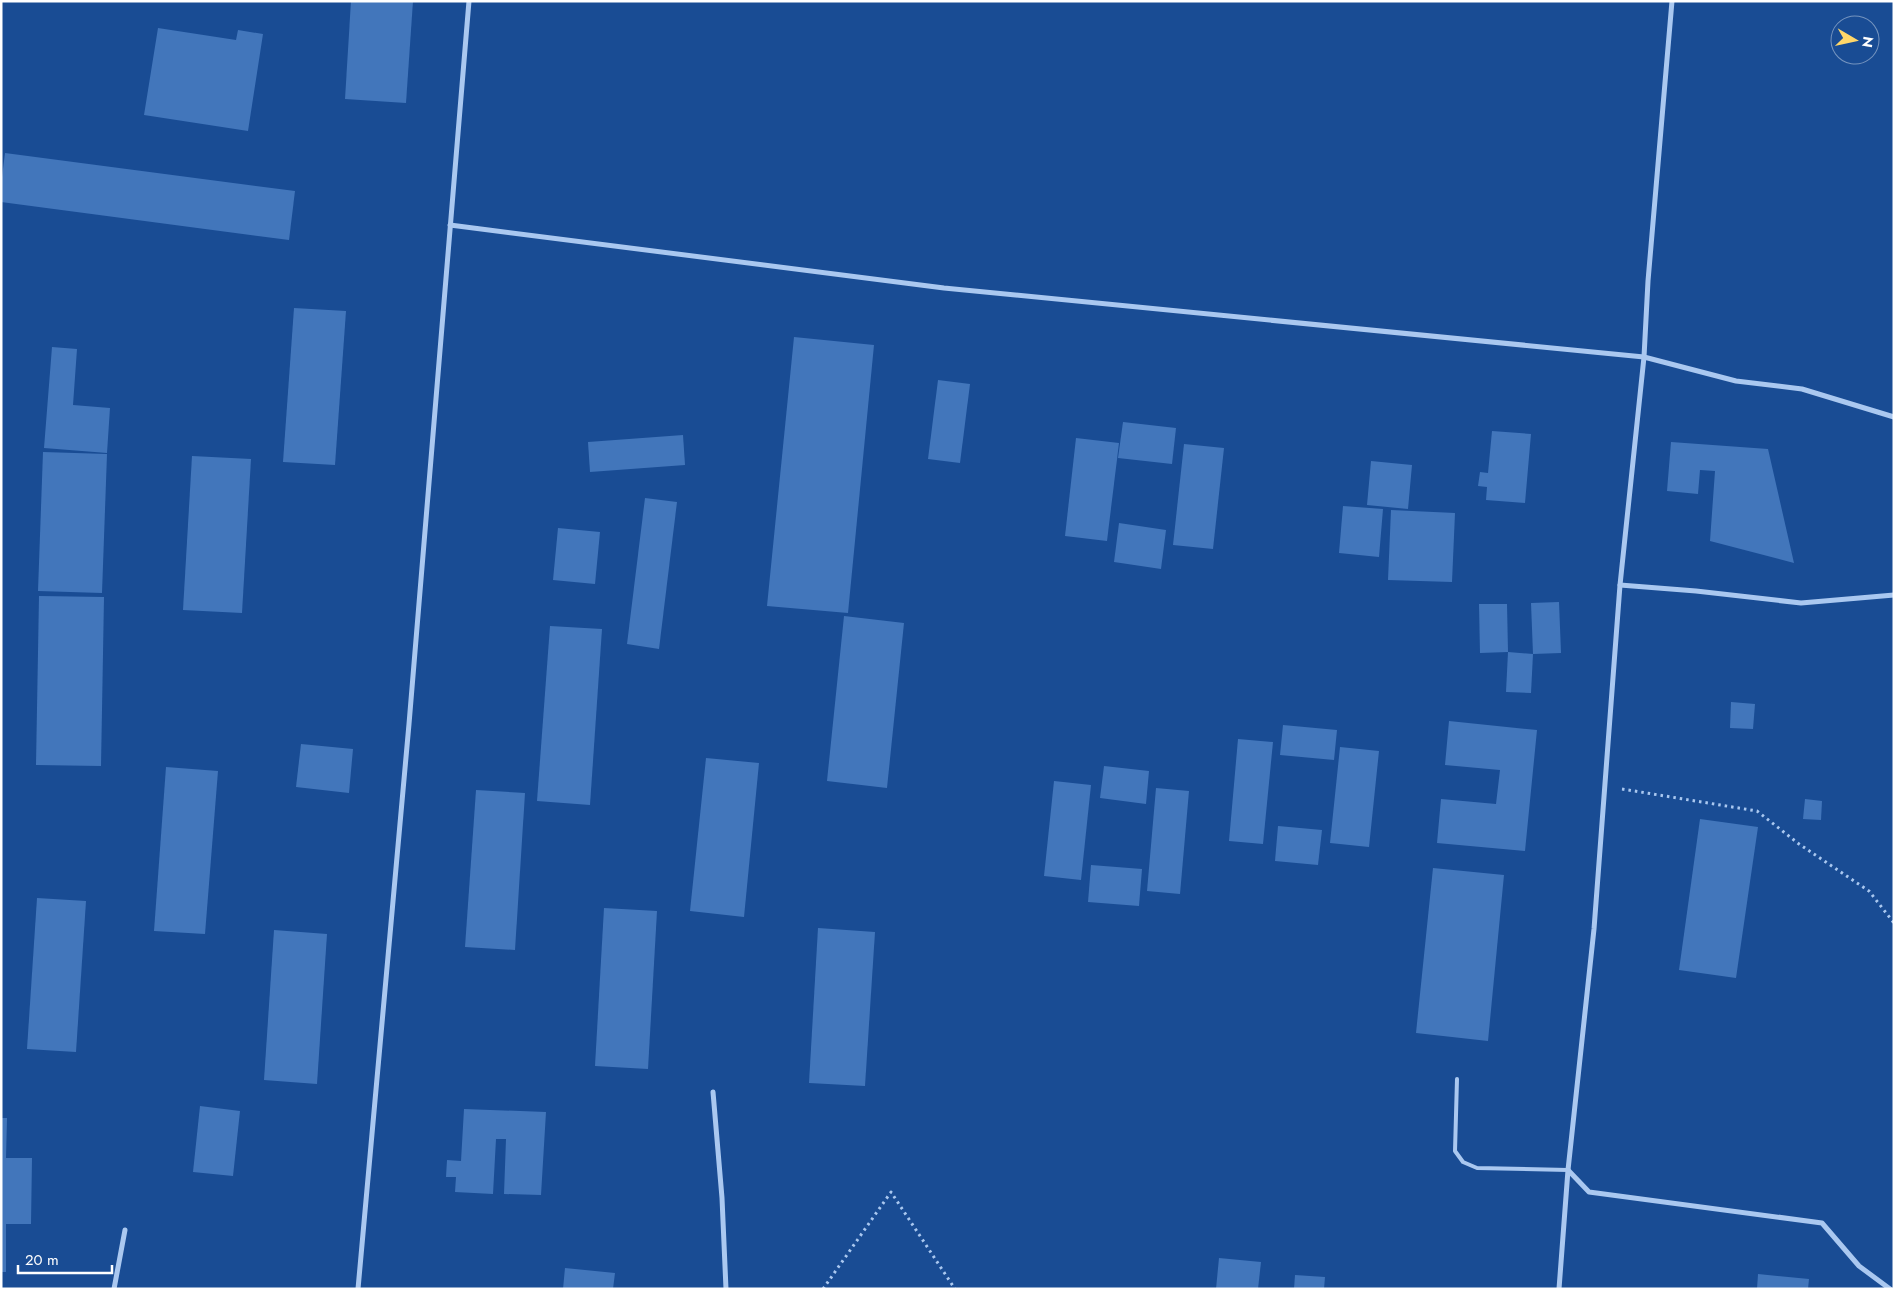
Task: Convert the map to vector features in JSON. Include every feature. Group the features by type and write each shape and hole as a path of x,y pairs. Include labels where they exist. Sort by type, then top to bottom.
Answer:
{"street":[{"path":"358,1289 409,724 468,1"},
{"path":"1559,1289 1568,1170 1594,929 1620,585 1644,357 1648,281 1672,1"},
{"path":"450,225 944,288 1644,357 1736,381 1802,389 1894,417"},
{"path":"1620,585 1696,591 1801,603 1894,595"},
{"path":"713,1092 722,1198 726,1289"},
{"path":"1568,1170 1589,1192 1822,1223 1859,1266 1890,1289"},
{"path":"114,1289 125,1230"}],"lane":[{"path":"1457,1080 1455,1151 1463,1162 1477,1168 1568,1170"}],"path":[{"path":"1606,786 1757,811 1799,844 1869,891 1894,923"},
{"path":"823,1289 891,1192 955,1289"}],"building":[{"path":"351,1 413,1 406,103 345,99"},
{"path":"158,28 236,40 238,30 263,34 248,131 144,115"},
{"path":"5,153 295,191 289,240 1,202"},
{"path":"294,308 346,311 335,465 283,462"},
{"path":"794,337 874,345 848,613 767,606"},
{"path":"52,347 77,349 73,405 110,408 107,453 44,448"},
{"path":"938,380 970,384 960,463 928,459"},
{"path":"1123,422 1176,428 1172,464 1118,458"},
{"path":"1492,431 1531,434 1525,503 1486,500 1487,487 1478,486 1480,472 1488,473"},
{"path":"683,435 685,465 590,472 588,442"},
{"path":"1076,438 1119,443 1107,541 1065,536"},
{"path":"1671,442 1768,449 1794,563 1710,541 1715,471 1700,470 1698,494 1667,491"},
{"path":"1184,444 1224,448 1213,549 1173,545"},
{"path":"43,452 107,454 102,593 38,591"},
{"path":"192,456 251,459 242,613 183,610"},
{"path":"1371,461 1412,465 1408,509 1367,505"},
{"path":"645,498 677,502 659,649 627,644"},
{"path":"1343,506 1383,509 1379,557 1339,553"},
{"path":"1391,510 1455,513 1452,582 1388,580"},
{"path":"1119,523 1166,530 1161,569 1114,562"},
{"path":"558,528 600,532 595,584 553,580"},
{"path":"39,596 104,597 101,766 36,765"},
{"path":"1559,602 1561,653 1533,654 1531,603"},
{"path":"1479,604 1507,604 1508,652 1480,653"},
{"path":"844,616 904,623 887,788 827,781"},
{"path":"550,626 602,629 590,805 537,801"},
{"path":"1508,652 1533,654 1531,693 1506,692"},
{"path":"1731,702 1755,704 1753,729 1730,728"},
{"path":"1449,721 1537,730 1525,851 1437,843 1441,799 1496,804 1500,770 1445,765"},
{"path":"1283,725 1337,730 1334,760 1280,755"},
{"path":"1238,739 1273,742 1263,844 1229,841"},
{"path":"301,744 353,749 349,793 296,787"},
{"path":"1340,747 1379,751 1369,847 1330,843"},
{"path":"706,758 759,763 744,917 690,911"},
{"path":"1104,766 1149,771 1146,804 1100,798"},
{"path":"166,767 218,771 205,934 154,931"},
{"path":"1054,781 1091,785 1081,880 1044,876"},
{"path":"1156,788 1189,791 1180,894 1147,891"},
{"path":"476,790 525,793 515,950 465,947"},
{"path":"1805,799 1822,801 1821,820 1803,819"},
{"path":"1700,819 1758,827 1736,978 1679,970"},
{"path":"1278,826 1322,830 1318,865 1275,861"},
{"path":"1091,865 1142,869 1139,906 1088,902"},
{"path":"1433,868 1504,875 1488,1041 1416,1033"},
{"path":"37,898 86,901 76,1052 27,1049"},
{"path":"604,908 657,911 648,1069 595,1066"},
{"path":"818,928 875,932 865,1086 809,1083"},
{"path":"274,930 327,934 317,1084 264,1080"},
{"path":"200,1106 240,1111 233,1176 193,1172"},
{"path":"464,1109 546,1112 541,1195 504,1194 506,1139 496,1139 493,1194 455,1192 456,1177 446,1177 447,1160 461,1161"},
{"path":"1,1118 7,1118 6,1158 32,1158 31,1224 6,1224 6,1272 1,1272"},
{"path":"1219,1258 1261,1262 1258,1289 1216,1289"},
{"path":"565,1268 615,1273 613,1289 563,1289"},
{"path":"1758,1274 1809,1279 1808,1289 1757,1289"},
{"path":"1295,1275 1325,1277 1324,1289 1294,1289"}]}
